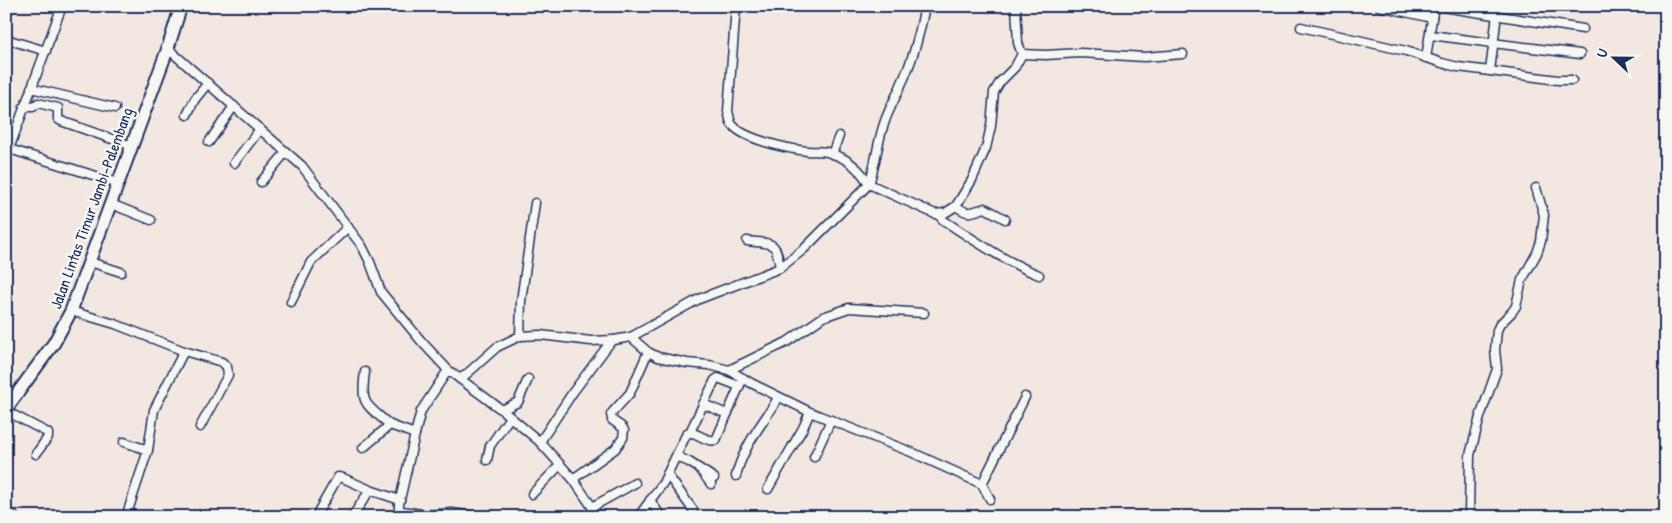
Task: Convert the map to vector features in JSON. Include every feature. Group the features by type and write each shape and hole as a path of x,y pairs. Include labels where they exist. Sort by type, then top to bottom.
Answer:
{"highway":[{"name":"Jalan Lintas Timur Jambi-Palembang","path":"6,410 54,343 71,311 112,204 179,6"},
{"name":"Jalan Lintas Timur Jambi-Palembang","path":"6,403 60,326 90,254 166,47"}],"street":[{"path":"62,6 8,148 115,182"},
{"path":"736,6 728,111 732,124 746,135 779,146 832,154 852,164 869,184 924,210 938,214 945,213 956,206 972,180 986,148 991,126 994,92 1000,82 1015,67 1022,54 1018,43 1016,6"},
{"path":"460,379 497,347 520,336 540,335 591,341 631,338 698,299 780,268 804,249 869,184 874,171 878,140 914,54 924,12 923,6"},
{"path":"1379,6 1432,18"},
{"path":"1426,58 1435,6 1583,28"},
{"path":"1490,70 1498,6"},
{"path":"1301,27 1406,51 1458,67 1549,79 1572,80"},
{"path":"1430,35 1580,54"},
{"path":"6,39 46,51"},
{"path":"166,47 302,166 348,227 370,262 381,292 422,342 448,370 502,410 540,442 573,479 599,517"},
{"path":"1022,54 1081,53 1144,57 1183,54"},
{"path":"187,115 195,99 208,83"},
{"path":"31,88 116,108"},
{"path":"24,107 33,107 38,103 55,106 58,108 58,119 61,121 129,145"},
{"path":"209,142 234,106"},
{"path":"234,163 260,129"},
{"path":"832,154 839,136"},
{"path":"261,182 286,152"},
{"path":"1469,517 1470,455 1496,369 1497,330 1516,306 1522,280 1537,253 1541,241 1544,214 1536,188"},
{"path":"520,336 521,301 535,203"},
{"path":"112,204 151,220"},
{"path":"956,206 962,211 972,213 985,208 1005,219"},
{"path":"938,214 943,220 986,248 1015,265 1039,275"},
{"path":"291,302 311,262 348,227"},
{"path":"747,241 770,244 775,247 778,250 780,268"},
{"path":"90,262 121,272"},
{"path":"729,370 786,342 823,318 849,308 924,313"},
{"path":"71,311 115,324 184,351 222,362 227,367 228,375 200,427"},
{"path":"631,338 648,352 666,359 729,370 810,412 911,452 982,484 990,499"},
{"path":"540,442 573,392 612,340"},
{"path":"126,517 148,450 154,410 184,351"},
{"path":"573,479 615,449 621,442 624,430 612,420 611,414 630,393 648,352"},
{"path":"448,370 421,410 399,510 428,515 452,513 480,517"},
{"path":"366,372 362,394 367,405 390,425 415,434"},
{"path":"638,517 663,483 715,380 718,378 739,386"},
{"path":"690,432 709,441 716,440 743,378"},
{"path":"502,410 518,402 528,379"},
{"path":"736,476 743,454 764,419 775,405 778,397"},
{"path":"982,484 1025,397"},
{"path":"703,404 727,414"},
{"path":"6,410 48,433 48,437 36,454"},
{"path":"768,489 803,428 810,412"},
{"path":"487,460 490,446 510,417"},
{"path":"814,457 831,420"},
{"path":"363,448 390,425"},
{"path":"124,442 148,450"},
{"path":"676,456 698,467 713,481"},
{"path":"532,494 560,465"},
{"path":"667,474 693,510"},
{"path":"318,517 318,512 338,477 400,500"},
{"path":"592,507 635,483"},
{"path":"352,517 370,490"},
{"path":"650,500 661,517"},
{"path":"6,512 15,517"}]}
